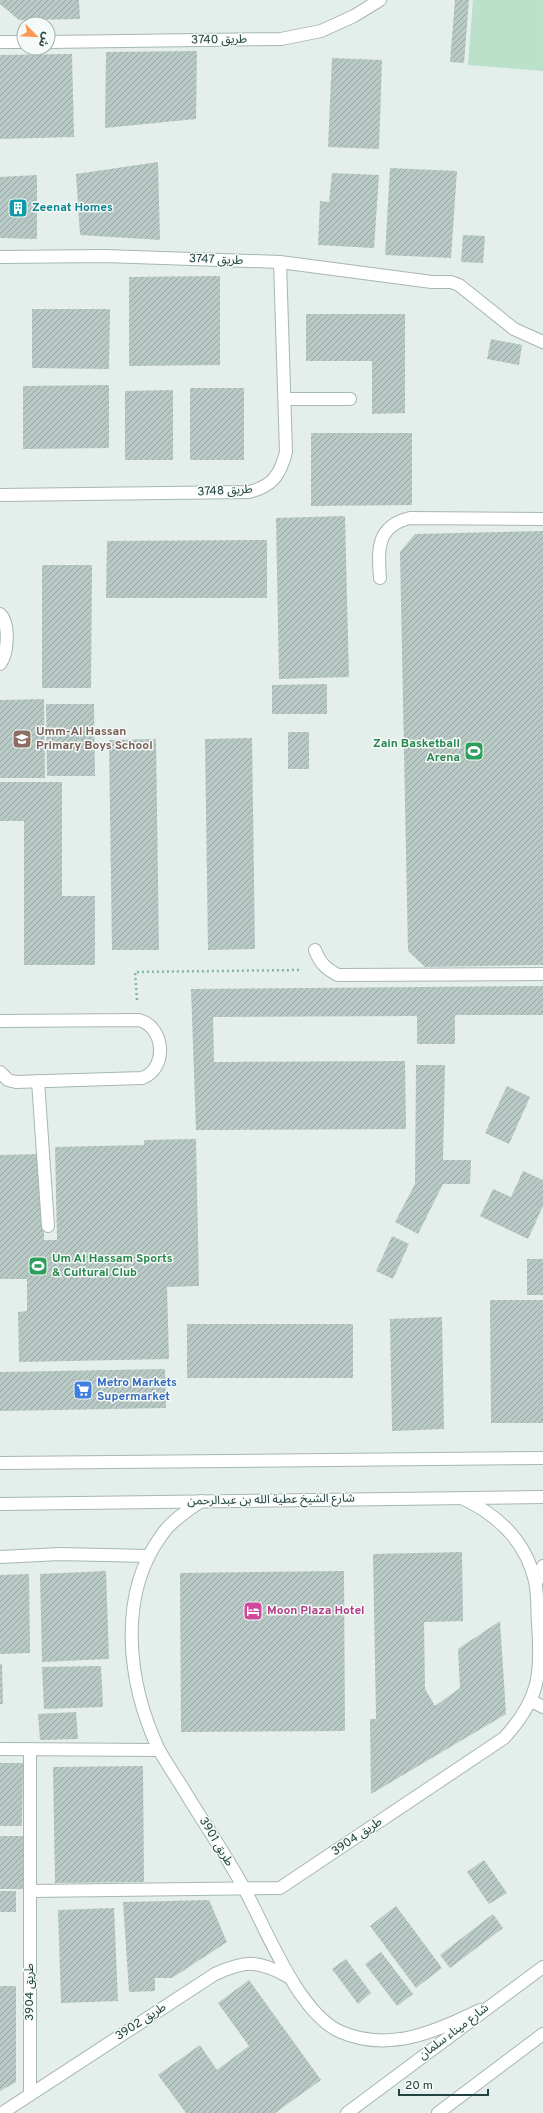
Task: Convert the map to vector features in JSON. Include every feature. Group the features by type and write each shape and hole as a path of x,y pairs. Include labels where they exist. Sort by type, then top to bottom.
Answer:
{"street":[{"name":"طريق 3740","path":"56,42 281,39 321,31 354,16 380,0"},
{"path":"0,42 16,42"},
{"name":"طريق 3747","path":"0,257 105,256 280,262 432,282 451,282 467,290 514,330 543,342"},
{"name":"طريق 3748","path":"0,495 249,492 263,489 274,479 282,466 286,452 286,399 280,262"},
{"path":"286,399 350,399"},
{"path":"380,578 378,554 380,542 385,532 401,520 410,518 543,518"},
{"path":"0,614 4,619 5,625 6,654 0,664"},
{"path":"315,950 320,961 328,970 338,975 543,974"},
{"path":"0,1021 139,1020 154,1028 159,1038 159,1060 153,1072 142,1078 16,1082 8,1080 0,1072"},
{"path":"38,1081 48,1226"},
{"path":"0,1463 543,1458"},
{"name":"شارع الشيخ عطية الله بن عبدالرحمن","path":"0,1504 543,1497"},
{"name":"طريق 3904","path":"30,1891 245,1890 280,1888 504,1738 520,1721 532,1701 538,1678 541,1655 536,1583 522,1547 510,1532 481,1507 464,1499"},
{"name":"طريق 3901","path":"201,1501 180,1516 162,1534 148,1556 136,1594 131,1634 134,1674 143,1713 159,1750 245,1890 288,1977 322,2021 341,2032 365,2038 415,2038 443,2028 490,2006"},
{"path":"0,1557 60,1554 148,1556"},
{"name":"طريق 3904","path":"536,1583 543,1566"},
{"path":"532,1701 543,1707"},
{"path":"0,1749 159,1750"},
{"name":"طريق 3904","path":"30,1749 30,2094"},
{"name":"طريق 3902","path":"2,2113 215,1974 237,1964 257,1964 272,1968 288,1977"},
{"name":"شارع ميناء سلمان","path":"347,2113 543,1966"},
{"path":"438,2113 543,2034"}],"path":[{"path":"139,1020 135,972 328,970"}],"green space":[{"path":"473,0 543,0 543,71 468,65"}],"building":[{"path":"0,0 79,0 80,19 56,19 56,16 16,16 16,17 0,4"},
{"path":"455,0 469,0 464,63 450,62"},
{"path":"197,51 196,119 105,128 106,52"},
{"path":"56,54 72,54 74,137 0,139 0,55 56,56"},
{"path":"332,58 382,60 379,149 328,147"},
{"path":"158,162 160,240 80,235 76,174"},
{"path":"390,168 457,171 451,258 385,255"},
{"path":"332,173 379,175 374,248 318,245 320,201 329,202"},
{"name":"Zeenat Homes","path":"37,175 37,239 0,238 0,177"},
{"path":"463,235 485,236 483,263 461,262"},
{"path":"220,276 220,365 129,366 129,277"},
{"path":"32,309 110,309 109,369 32,368"},
{"path":"306,314 405,314 405,413 372,414 372,361 306,361"},
{"path":"491,339 522,345 519,365 487,359"},
{"path":"109,385 109,448 23,449 23,386"},
{"path":"190,388 244,388 244,460 190,460"},
{"path":"173,390 173,460 125,460 125,391"},
{"path":"311,433 412,433 412,505 311,506"},
{"path":"345,516 349,677 279,679 276,518"},
{"name":"Zain Basketball Arena","path":"543,531 543,965 425,967 408,951 400,552 415,534"},
{"path":"267,540 267,598 106,598 107,541"},
{"path":"42,565 92,565 91,688 42,688"},
{"path":"327,684 327,714 272,714 272,685"},
{"name":"Umm-Al Hassan Primary Boys School","path":"44,699 45,778 0,778 0,700"},
{"path":"46,704 94,704 95,776 47,776"},
{"path":"288,732 309,732 309,769 288,769"},
{"path":"252,738 255,949 208,950 205,739"},
{"path":"156,739 159,950 112,950 109,740"},
{"path":"0,782 62,782 62,896 95,896 95,965 24,965 24,821 0,821"},
{"path":"543,986 543,1015 455,1015 455,1044 417,1044 417,1016 213,1017 214,1062 405,1061 406,1129 196,1130 191,989"},
{"path":"416,1065 445,1065 443,1160 471,1160 470,1184 443,1184 418,1234 395,1222 415,1184"},
{"path":"507,1086 530,1097 509,1144 485,1133"},
{"path":"196,1139 199,1286 167,1287 169,1359 19,1362 18,1312 27,1311 27,1279 0,1279 0,1155 43,1154 44,1240 57,1240 55,1147 144,1145 144,1140"},
{"path":"523,1171 543,1180 543,1206 528,1239 480,1216 493,1189 511,1197"},
{"path":"392,1236 409,1244 393,1279 376,1271"},
{"path":"527,1259 543,1259 543,1295 527,1295"},
{"path":"490,1300 543,1300 543,1423 491,1423"},
{"path":"442,1317 444,1429 392,1431 390,1319"},
{"path":"187,1324 353,1324 353,1378 187,1378"},
{"name":"Metro Markets Supermarket","path":"165,1369 166,1408 0,1411 0,1372"},
{"path":"462,1552 463,1621 424,1622 425,1689 435,1706 460,1688 458,1649 500,1621 506,1714 371,1794 370,1719 376,1719 373,1554"},
{"path":"106,1571 109,1659 42,1662 40,1574"},
{"path":"344,1571 345,1731 181,1732 180,1573"},
{"path":"29,1574 30,1653 0,1654 0,1575"},
{"path":"0,1664 2,1664 3,1704 0,1704"},
{"path":"101,1666 103,1707 44,1709 42,1667"},
{"path":"76,1712 78,1739 40,1740 38,1714"},
{"path":"0,1763 23,1763 22,1826 0,1826"},
{"path":"143,1766 144,1882 55,1883 53,1767"},
{"path":"0,1836 26,1836 24,1889 0,1889"},
{"path":"484,1860 507,1893 489,1904 467,1872"},
{"path":"0,1891 16,1891 16,1912 0,1912"},
{"path":"209,1900 227,1942 172,1978 155,1978 155,1991 129,1992 123,1902"},
{"path":"396,1906 442,1968 416,1988 370,1926"},
{"path":"114,1908 118,2001 61,2003 58,1910"},
{"path":"493,1914 503,1928 450,1968 440,1955"},
{"path":"381,1952 413,1994 397,2006 365,1964"},
{"path":"346,1959 371,1993 358,2004 332,1969"},
{"path":"249,1980 321,2080 275,2113 186,2113 158,2075 200,2045 217,2070 249,2046 218,2003"},
{"path":"0,1986 16,1986 16,2082 0,2091"}],"place":[{"name":"Zeenat Homes","path":"18,208"},
{"name":"Umm-Al Hassan Primary Boys School","path":"22,739"},
{"name":"Zain Basketball Arena","path":"474,751"},
{"name":"Um Al Hassam Sports & Cultural Club","path":"38,1266"},
{"name":"Metro Markets Supermarket","path":"83,1390"},
{"name":"Moon Plaza Hotel","path":"253,1611"}]}
